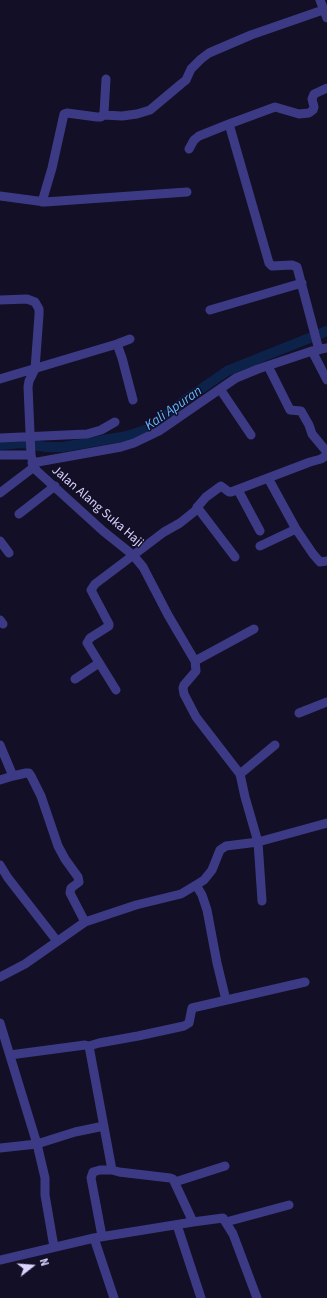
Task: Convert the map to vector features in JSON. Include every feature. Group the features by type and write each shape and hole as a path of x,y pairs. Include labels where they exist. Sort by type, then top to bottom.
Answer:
{"street":[{"path":"42,202 52,168 64,114 67,113 97,117 103,115 122,116 150,110 186,80 191,69 201,58 251,35 325,14 320,0"},
{"path":"103,115 106,79"},
{"path":"189,149 191,144 199,136 275,107 299,114 309,113 314,107 312,99 314,94 327,88"},
{"path":"229,124 269,263 272,266 297,267 327,380"},
{"path":"0,196 42,202 187,192"},
{"path":"210,310 302,283"},
{"path":"0,300 33,300 36,303 39,315 35,369 29,381 28,387 32,452"},
{"path":"0,379 130,339"},
{"path":"117,344 133,400"},
{"path":"0,455 114,448 134,443 158,431 236,378 319,348"},
{"path":"268,366 290,410 302,412 312,434 327,452"},
{"path":"220,389 251,435"},
{"path":"0,493 32,452 94,433 115,422"},
{"path":"0,438 32,452"},
{"name":"Jalan Alang Suka Haji","path":"32,452 37,471 103,531 133,555 143,567 168,615 195,661"},
{"path":"116,690 87,642 90,638 107,628 109,624 92,592 92,588 95,584 164,532 180,523 195,511 196,507 206,497 221,486 229,492 238,490 321,459 327,455"},
{"path":"268,478 296,529 317,560 320,562 327,561"},
{"path":"19,514 55,486"},
{"path":"238,490 260,531"},
{"path":"196,507 235,557"},
{"path":"260,546 296,529"},
{"path":"0,541 9,553"},
{"path":"254,630 195,661 196,671 183,688 184,694 196,717 240,774 258,842 262,901"},
{"path":"75,679 99,663"},
{"path":"299,713 327,702"},
{"path":"0,745 13,776"},
{"path":"240,774 275,745"},
{"path":"0,780 26,773 29,773 31,776 41,796 58,846 78,877 79,882 71,888 70,893 85,922"},
{"path":"0,977 25,964 85,922 136,905 181,894 204,880 212,870 220,850 226,846 258,842 327,824"},
{"path":"0,865 8,878 57,942"},
{"path":"196,885 202,894 207,910 226,1000"},
{"path":"10,1055 86,1045 89,1046 184,1026 189,1023 192,1008 305,982"},
{"path":"0,1023 3,1046 10,1055 37,1144 45,1178 45,1195 54,1247"},
{"path":"89,1046 112,1170"},
{"path":"0,1148 37,1144 75,1132 104,1126"},
{"path":"175,1182 225,1166"},
{"path":"114,1298 98,1237 91,1178 93,1172 100,1170 112,1170 170,1178 175,1182 193,1222"},
{"path":"226,1222 289,1205"},
{"path":"0,1260 98,1237 222,1218 233,1234 257,1298"},
{"path":"177,1225 201,1298"}],"waterway":[{"name":"Kali Apuran","path":"0,445 22,443 46,447 63,447 127,436 151,428 185,400 227,371 327,331"}]}
